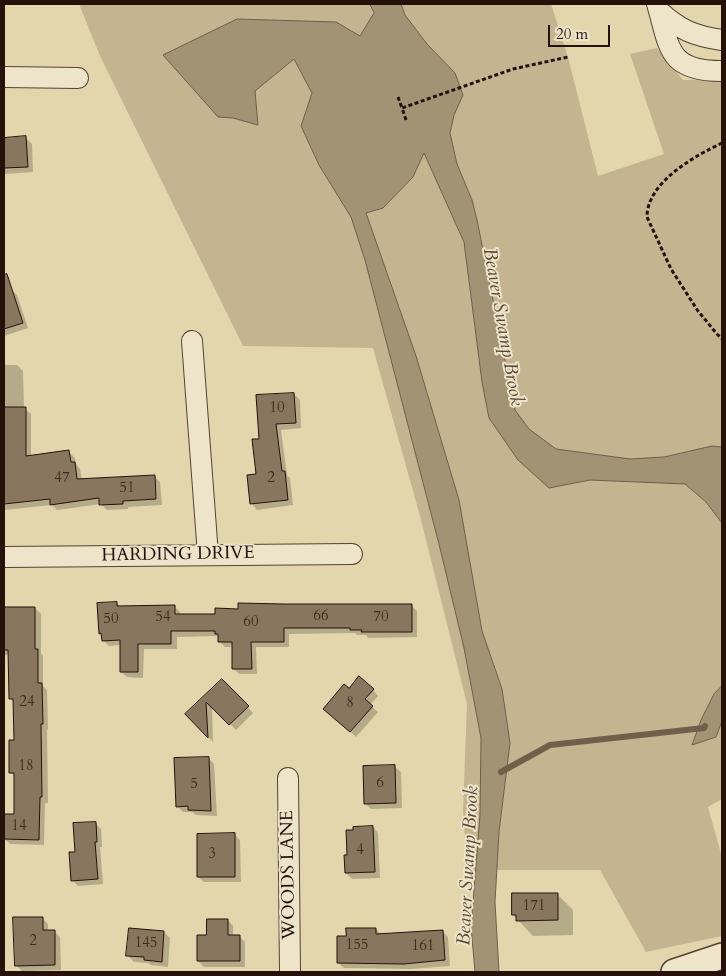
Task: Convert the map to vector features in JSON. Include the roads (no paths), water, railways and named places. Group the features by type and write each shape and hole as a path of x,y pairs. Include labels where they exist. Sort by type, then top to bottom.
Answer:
{"street":[{"path":"658,7 669,46 674,55 687,66 722,71"},
{"path":"658,7 673,23 689,32 704,38 722,40"},
{"path":"4,78 78,78"},
{"path":"192,341 208,555"},
{"name":"HARDING DRIVE","path":"4,557 352,554"},
{"name":"WOODS LANE","path":"288,778 290,972"},
{"path":"674,972 722,956"}],"waterway":[{"name":"Beaver Swamp Brook","path":"501,772 550,745 704,728 705,726"}]}
